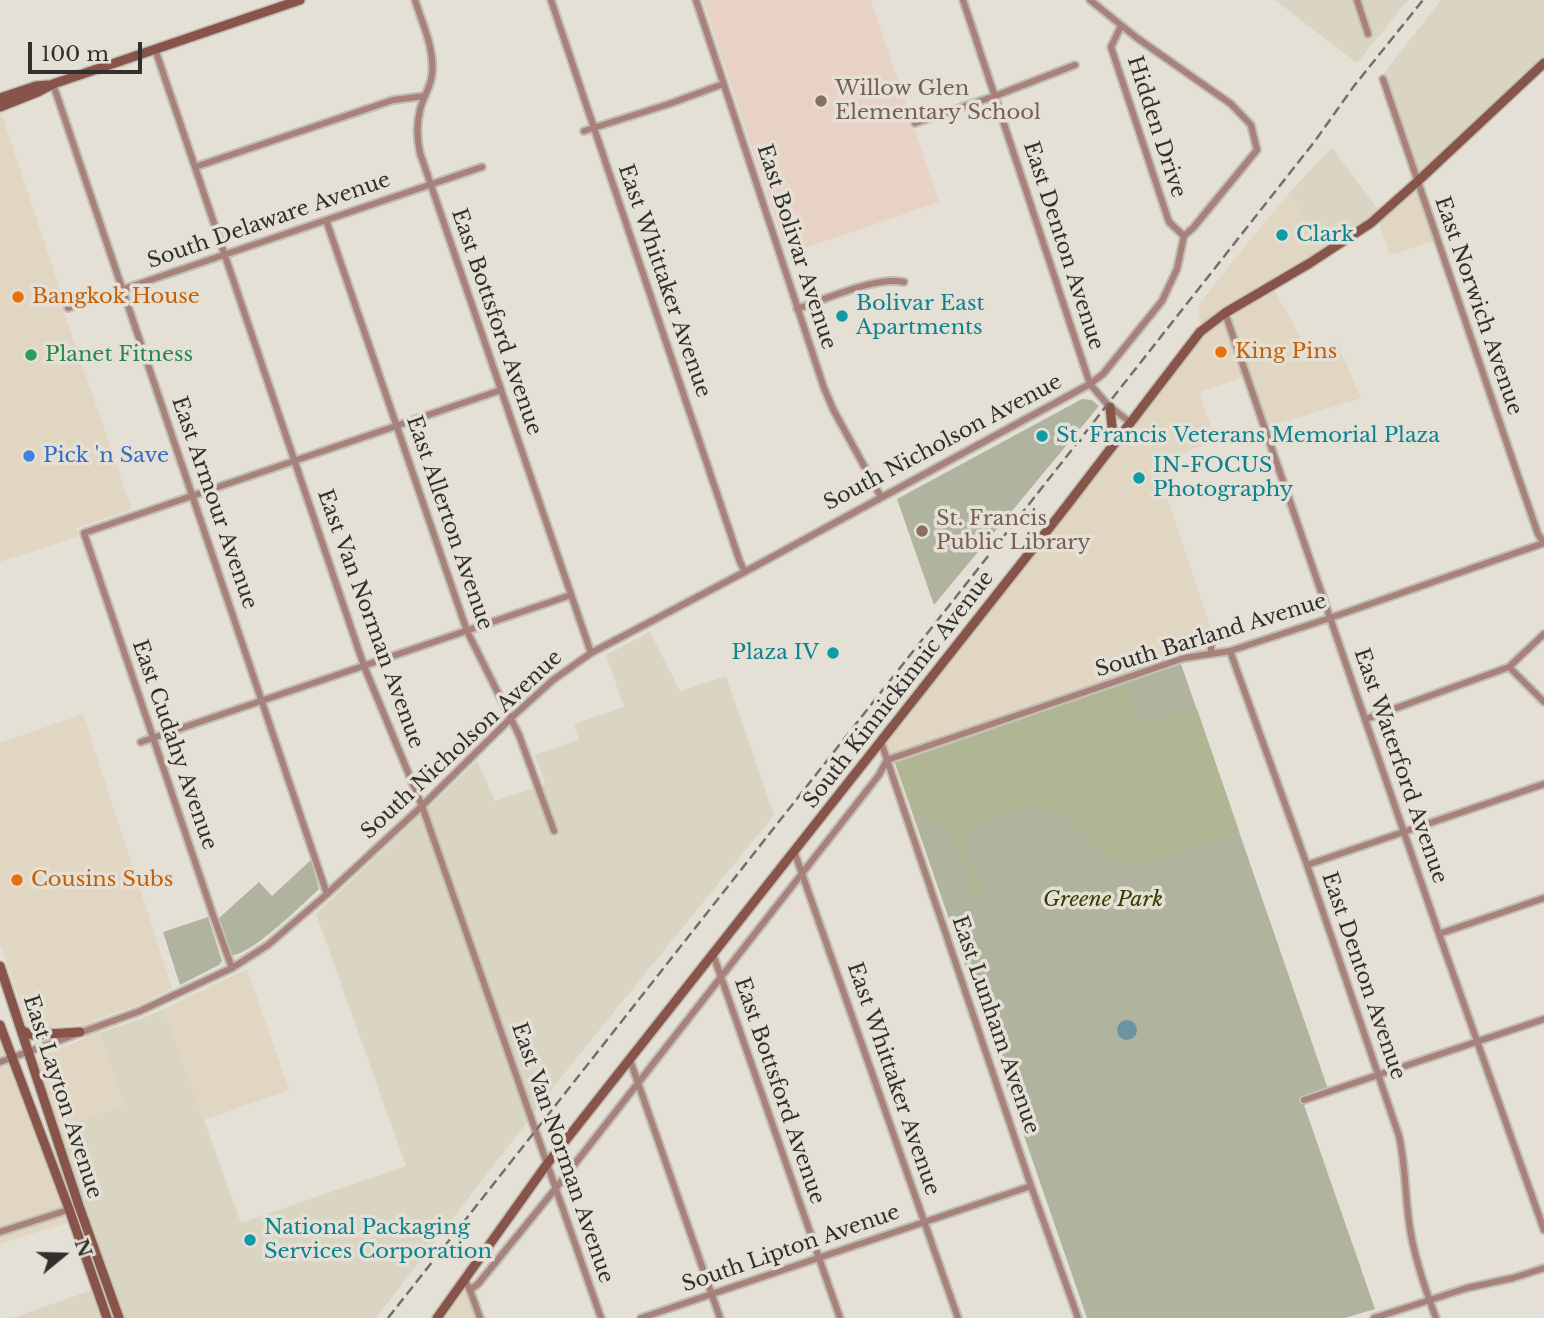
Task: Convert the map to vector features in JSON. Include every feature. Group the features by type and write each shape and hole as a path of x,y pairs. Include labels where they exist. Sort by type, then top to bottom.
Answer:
{"street":[{"path":"0,107 53,84 300,0"},
{"name":"East Bottsford Avenue","path":"415,0 432,61 430,85 420,109 417,136 420,153 591,653"},
{"name":"East Whittaker Avenue","path":"551,0 745,572"},
{"name":"East Bolivar Avenue","path":"696,0 824,388 881,497"},
{"name":"East Denton Avenue","path":"963,0 1090,384"},
{"name":"Hidden Drive","path":"1090,0 1121,26 1231,104 1251,125 1258,150 1184,236 1169,222 1111,47 1121,26"},
{"path":"1357,0 1368,34"},
{"name":"East Van Norman Avenue","path":"155,50 364,666 422,806 601,1318"},
{"name":"South Kinnickinnic Avenue","path":"437,1318 547,1164 1112,448 1200,332 1225,313 1371,223 1544,63"},
{"path":"915,122 995,96 1075,65"},
{"name":"East Norwich Avenue","path":"1383,79 1518,480 1538,534 1544,543"},
{"path":"0,98 36,86 53,84"},
{"name":"East Armour Avenue","path":"53,84 327,894"},
{"path":"584,131 723,84"},
{"path":"195,167 393,100 425,96"},
{"name":"South Delaware Avenue","path":"68,308 482,167"},
{"name":"East Allerton Avenue","path":"326,220 467,631 528,757 554,831"},
{"path":"1090,384 1103,374 1162,302 1177,269 1184,236"},
{"path":"797,309 878,282 904,282"},
{"name":"East Waterford Avenue","path":"1225,313 1544,1230"},
{"name":"South Nicholson Avenue","path":"0,1062 140,1012 232,968 268,945 422,806 553,680 591,653 1090,384 1110,407 1131,423"},
{"path":"192,495 501,390"},
{"path":"1110,407 1112,448"},
{"name":"East Cudahy Avenue","path":"192,495 83,533 232,968"},
{"name":"South Barland Avenue","path":"887,760 1184,658 1230,651 1330,618 1544,543"},
{"path":"141,742 571,595"},
{"path":"1366,719 1509,667 1544,634"},
{"path":"1211,642 1211,654"},
{"name":"East Denton Avenue","path":"1230,651 1307,865 1399,1136 1404,1158 1410,1227 1417,1261 1436,1318"},
{"path":"1509,667 1544,702"},
{"name":"East Lunham Avenue","path":"881,741 1078,1318"},
{"name":"South Kinnickinnic Avenue","path":"470,1290 478,1284 556,1188 879,775 887,760"},
{"path":"1307,865 1544,784"},
{"name":"East Whittaker Avenue","path":"794,851 958,1318"},
{"path":"1439,934 1544,898"},
{"name":"East Bottsford Avenue","path":"713,954 840,1318"},
{"name":"East Layton Avenue","path":"0,966 29,1051 107,1318"},
{"path":"1304,1100 1544,1019"},
{"name":"East Layton Avenue","path":"0,1025 119,1318"},
{"path":"21,1030 32,1035 79,1032"},
{"path":"631,1060 720,1318"},
{"name":"South Lipton Avenue","path":"641,1318 1031,1186"},
{"path":"0,1232 74,1208"},
{"path":"1374,1318 1544,1268"},
{"path":"464,1279 480,1318"}],"shaded area":[{"name":"Willow Glen Elementary School","path":"703,0 871,0 939,202 787,254"},
{"path":"1275,0 1408,0 1357,63"},
{"path":"1441,0 1544,0 1544,63 1418,181 1382,76"},
{"path":"0,110 62,296 59,298 131,507 130,510 76,528 79,536 0,562"},
{"path":"1332,147 1381,214 1324,254 1290,192"},
{"path":"1418,181 1438,240 1390,255 1377,218"},
{"path":"1290,192 1324,254 1272,286 1311,356 1337,343 1361,398 1265,428 1248,381 1243,377 1199,392 1216,441 1156,463 1219,653 1198,656 887,760 881,742 1200,332 1199,305"},
{"path":"650,632 680,691 726,676 774,815 571,1065 376,1318 124,1318 58,1127 124,1105 100,1033 164,1009 241,1223 406,1166 316,914 477,761 495,801 545,784 535,755 579,740 574,724 624,707 606,655"},
{"path":"83,714 172,988 138,1005 94,1020 124,1105 58,1127 39,1068 39,1060 44,1055 86,1038 81,1024 35,1030 28,1026 0,943 0,743"},
{"path":"247,969 289,1090 204,1120 164,1009"},
{"path":"0,1025 72,1221 0,1244"},
{"path":"464,1279 480,1318 437,1318"},
{"path":"92,1290 101,1318 12,1318"}],"green space":[{"path":"1082,399 1092,400 1099,406 934,605 897,499"},
{"name":"Greene Park","path":"1181,664 1329,1092 1303,1102 1375,1309 1345,1318 1087,1318 895,763"},
{"path":"1125,684 1145,726 1197,709 1239,831 1147,862 1116,862 1088,841 1064,812 1026,808 984,819 971,828 965,840 974,869 985,880 977,908 974,906 968,872 956,845 938,822 912,810 895,763"},
{"path":"311,860 319,889 263,938 251,947 232,955 219,918 259,882 272,896"},
{"path":"208,917 222,961 180,985 163,932"}],"water":[{"path":"1123,1020 1131,1020 1137,1030 1131,1040 1123,1040 1117,1034 1117,1026"}],"railway":[{"path":"388,1318 1315,141 1354,86 1423,0"}],"place":[{"name":"Willow Glen Elementary School","path":"821,101"},
{"name":"Clark","path":"1282,235"},
{"name":"Bangkok House","path":"18,297"},
{"name":"Bolivar East Apartments","path":"842,316"},
{"name":"King Pins","path":"1221,352"},
{"name":"Planet Fitness","path":"31,355"},
{"name":"St. Francis Veterans Memorial Plaza","path":"1042,436"},
{"name":"Pick 'n Save","path":"29,456"},
{"name":"IN-FOCUS Photography","path":"1139,478"},
{"name":"St. Francis Public Library","path":"922,531"},
{"name":"Plaza IV","path":"833,653"},
{"name":"Cousins Subs","path":"17,880"},
{"name":"National Packaging Services Corporation","path":"250,1240"}]}
